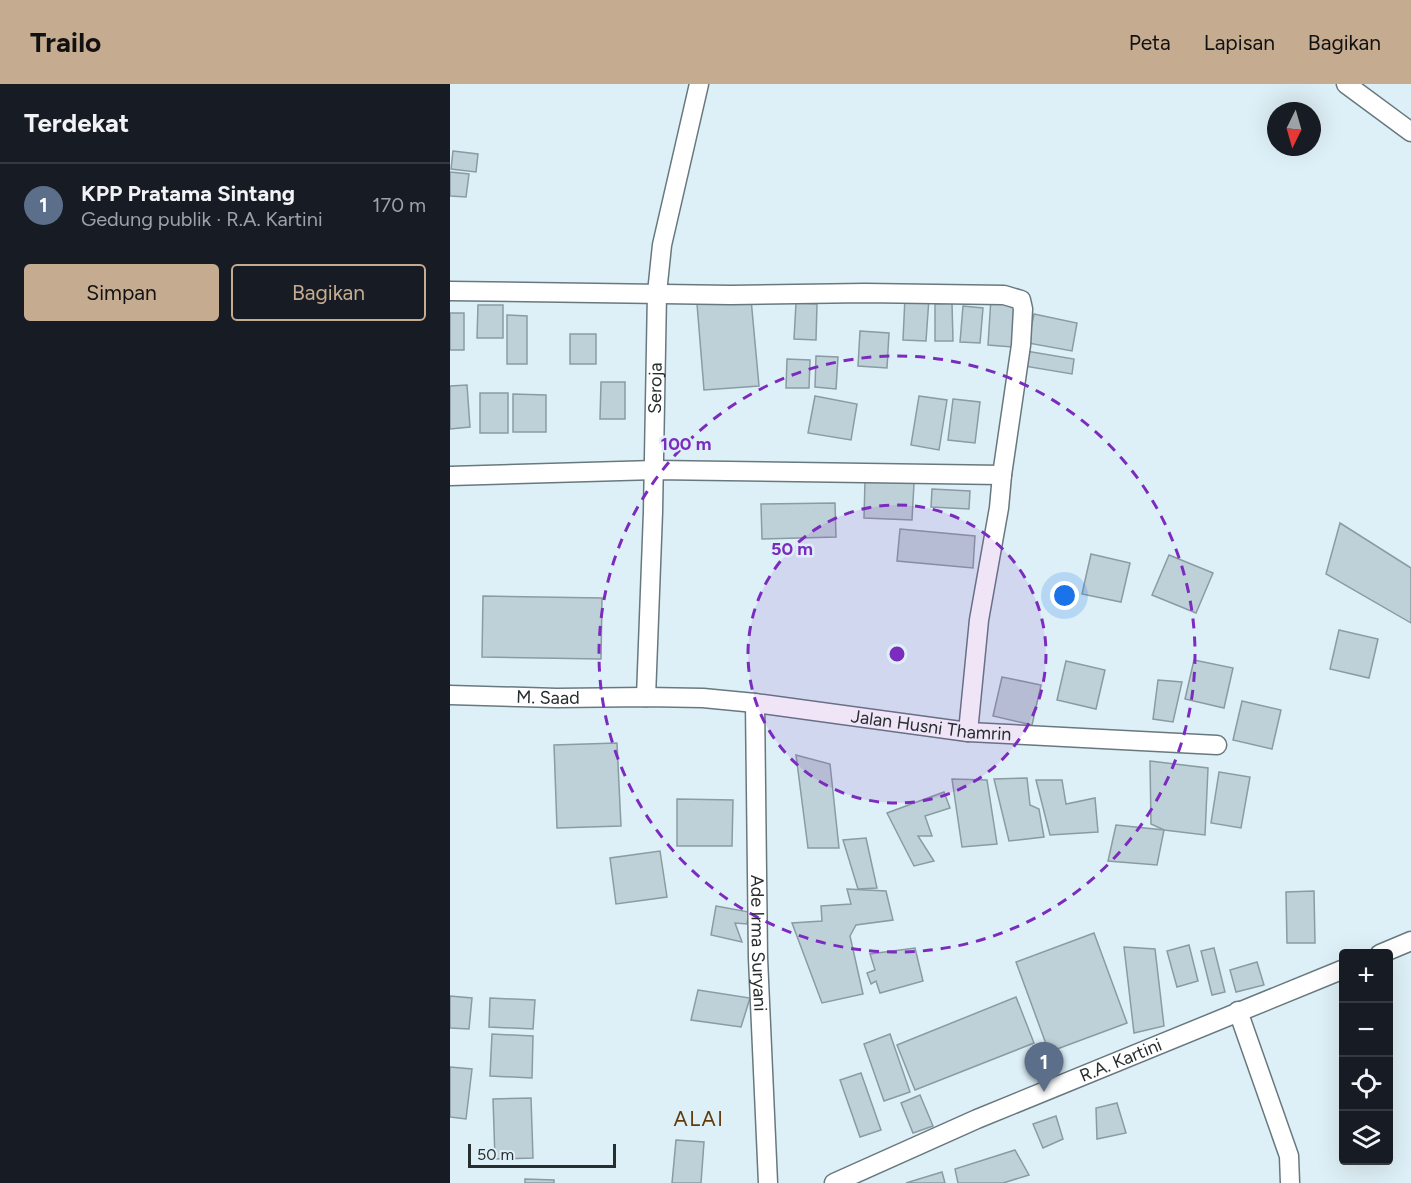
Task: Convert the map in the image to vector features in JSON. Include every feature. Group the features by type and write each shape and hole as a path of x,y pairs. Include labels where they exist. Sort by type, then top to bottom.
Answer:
{"street":[{"name":"Seroja","path":"646,697 654,470 657,293 663,245 699,84"},
{"path":"1346,84 1411,132"},
{"path":"450,291 731,295 865,293 1004,296 1021,300 1023,309 1021,345 999,508 979,620 968,732"},
{"path":"450,476 654,470 1002,475"},
{"name":"M. Saad","path":"450,695 557,698 646,697"},
{"name":"Jalan Husni Thamrin","path":"646,697 703,698 755,703 968,732 1217,745"},
{"name":"Ade Irma Suryani","path":"755,703 758,958 768,1183"},
{"path":"1392,949 1411,941"},
{"name":"R.A. Kartini","path":"834,1183 976,1119 1339,971"},
{"path":"1238,1011 1289,1156 1290,1183"}],"building":[{"path":"453,151 478,154 476,172 451,169"},
{"path":"450,172 469,174 466,197 450,196"},
{"path":"905,297 929,298 926,341 903,340"},
{"path":"991,298 1015,300 1012,347 988,345"},
{"path":"751,299 759,386 704,390 697,304"},
{"path":"796,303 817,304 816,340 794,339"},
{"path":"952,303 953,341 935,341 935,304"},
{"path":"478,305 503,305 503,338 477,338"},
{"path":"963,306 983,308 980,343 960,342"},
{"path":"450,313 464,313 464,350 450,350"},
{"path":"1034,314 1077,323 1072,351 1028,343"},
{"path":"507,315 527,316 527,364 507,364"},
{"path":"860,331 889,333 887,368 858,366"},
{"path":"570,334 596,334 596,364 570,364"},
{"path":"1026,351 1074,359 1072,374 1024,366"},
{"path":"816,356 838,357 836,389 815,387"},
{"path":"787,359 810,360 809,388 786,388"},
{"path":"601,382 625,382 625,419 600,419"},
{"path":"467,385 470,427 450,429 450,386"},
{"path":"480,393 508,393 508,433 480,433"},
{"path":"513,394 546,395 546,432 513,432"},
{"path":"815,396 857,404 851,440 808,433"},
{"path":"919,396 947,400 939,450 911,445"},
{"path":"953,399 980,402 975,443 948,440"},
{"path":"865,481 914,483 912,520 864,518"},
{"path":"932,489 970,491 969,509 931,507"},
{"path":"835,503 836,537 762,539 761,504"},
{"path":"1340,523 1411,568 1411,623 1326,574"},
{"path":"900,529 975,536 973,568 897,561"},
{"path":"1091,554 1130,563 1121,602 1082,594"},
{"path":"1169,555 1213,573 1196,613 1152,595"},
{"path":"483,596 602,598 601,659 482,657"},
{"path":"1339,630 1378,639 1369,678 1330,669"},
{"path":"1194,660 1233,668 1224,708 1185,699"},
{"path":"1066,661 1105,670 1096,709 1057,700"},
{"path":"1002,677 1041,685 1032,725 993,716"},
{"path":"1158,680 1182,682 1173,722 1153,719"},
{"path":"1242,701 1281,710 1272,749 1233,740"},
{"path":"617,743 621,826 557,828 554,745"},
{"path":"796,755 830,764 839,848 808,848"},
{"path":"1150,761 1208,768 1205,835 1164,830 1151,824"},
{"path":"1219,772 1250,777 1241,828 1211,823"},
{"path":"1027,778 1030,805 1039,809 1044,837 1009,841 994,779"},
{"path":"952,779 987,780 997,844 962,847"},
{"path":"1036,780 1062,780 1066,804 1095,798 1098,832 1050,835"},
{"path":"944,792 950,808 925,816 932,836 918,836 934,861 914,866 887,813"},
{"path":"677,799 733,800 732,846 677,846"},
{"path":"1116,825 1164,830 1157,865 1108,861"},
{"path":"866,838 877,888 858,889 843,840"},
{"path":"660,851 667,897 616,904 610,858"},
{"path":"847,889 886,891 893,920 856,925 850,936 863,994 822,1003 792,923 822,921 821,906 851,904"},
{"path":"1314,891 1315,943 1287,943 1286,892"},
{"path":"716,906 749,912 747,924 735,923 742,942 711,935"},
{"path":"1094,933 1127,1023 1049,1052 1016,962"},
{"path":"1189,945 1198,981 1177,987 1167,951"},
{"path":"1124,947 1155,949 1164,1026 1134,1033"},
{"path":"915,948 923,981 880,993 876,981 871,984 867,973 875,970 870,954"},
{"path":"1214,948 1225,992 1212,995 1201,951"},
{"path":"1257,962 1264,985 1236,992 1230,970"},
{"path":"698,990 750,998 741,1027 691,1020"},
{"path":"450,996 472,998 469,1029 450,1028"},
{"path":"1016,997 1034,1043 915,1090 897,1045"},
{"path":"490,998 535,1000 533,1029 489,1027"},
{"path":"492,1034 533,1036 532,1078 490,1076"},
{"path":"890,1034 910,1092 884,1101 864,1044"},
{"path":"450,1067 472,1069 466,1119 450,1117"},
{"path":"861,1073 881,1130 860,1137 840,1080"},
{"path":"920,1095 933,1126 913,1133 901,1103"},
{"path":"531,1098 533,1158 495,1159 493,1099"},
{"path":"1117,1103 1126,1133 1097,1139 1096,1108"},
{"path":"1056,1116 1063,1139 1043,1148 1033,1124"},
{"path":"676,1140 704,1142 701,1183 672,1183"},
{"path":"1015,1150 1029,1175 1003,1183 958,1183 955,1169"},
{"path":"942,1172 945,1183 906,1183"},
{"path":"525,1179 554,1180 554,1183 525,1183"}],"place":[{"name":"KPP Pratama Sintang","path":"1044,1092"}],"district":[{"name":"ALAI","path":"699,1118"}]}
